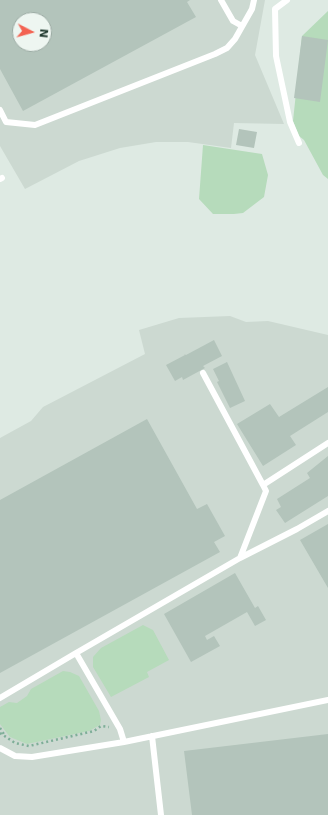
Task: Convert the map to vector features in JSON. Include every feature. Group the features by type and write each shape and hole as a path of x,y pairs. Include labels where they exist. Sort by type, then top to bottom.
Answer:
{"lane":[{"path":"221,0 233,21 242,26"},
{"path":"0,110 3,123 35,125 215,54 227,48 232,43 252,9 254,0"},
{"path":"288,0 275,9 276,56 290,122 299,143"},
{"path":"203,373 266,491 240,558"},
{"path":"263,485 328,442"},
{"path":"0,698 240,558 297,529 328,511"},
{"path":"76,653 120,729 124,742"},
{"path":"0,748 15,756 32,757 124,742 328,700"},
{"path":"152,736 161,815"}],"path":[{"path":"0,733 15,743 29,746 94,731 102,725 120,729"},
{"path":"0,728 5,736"}],"shaded area":[{"path":"0,0 265,0 255,55 284,124 234,123 231,148 188,142 156,142 120,148 79,161 25,189 0,146"},
{"path":"230,316 246,322 268,321 328,335 328,815 0,815 0,438 31,421 43,407 145,354 139,330 179,318"}],"green space":[{"path":"328,11 328,179 323,175 304,140 299,136 293,121 302,36"},
{"path":"203,145 262,154 268,175 264,197 243,213 213,214 199,199"},
{"path":"143,625 153,630 169,660 147,672 149,677 111,697 93,667 93,657 101,648"},
{"path":"63,671 79,676 99,711 101,720 100,725 89,731 27,744 10,737 0,724 0,707 9,702 17,703 27,696 31,689"}],"building":[{"path":"0,0 190,0 187,2 196,17 23,111 0,69"},
{"path":"302,36 328,40 320,102 294,98"},
{"path":"239,129 257,132 254,148 236,145"},
{"path":"214,340 222,356 203,366 205,368 183,380 182,377 175,381 166,365 185,355 184,354 186,355"},
{"path":"227,362 245,401 230,408 217,382 219,381 213,369"},
{"path":"328,387 328,412 290,436 296,445 263,466 237,424 270,404 279,417"},
{"path":"147,419 197,509 207,504 225,536 214,542 220,552 0,673 0,500"},
{"path":"328,456 328,496 285,523 276,510 281,507 277,499 310,478 307,473"},
{"path":"328,524 328,588 300,540"},
{"path":"235,573 255,608 258,606 266,620 255,626 247,612 205,636 207,640 214,636 220,646 191,662 164,614"},
{"path":"328,734 328,815 192,815 184,751"}]}
